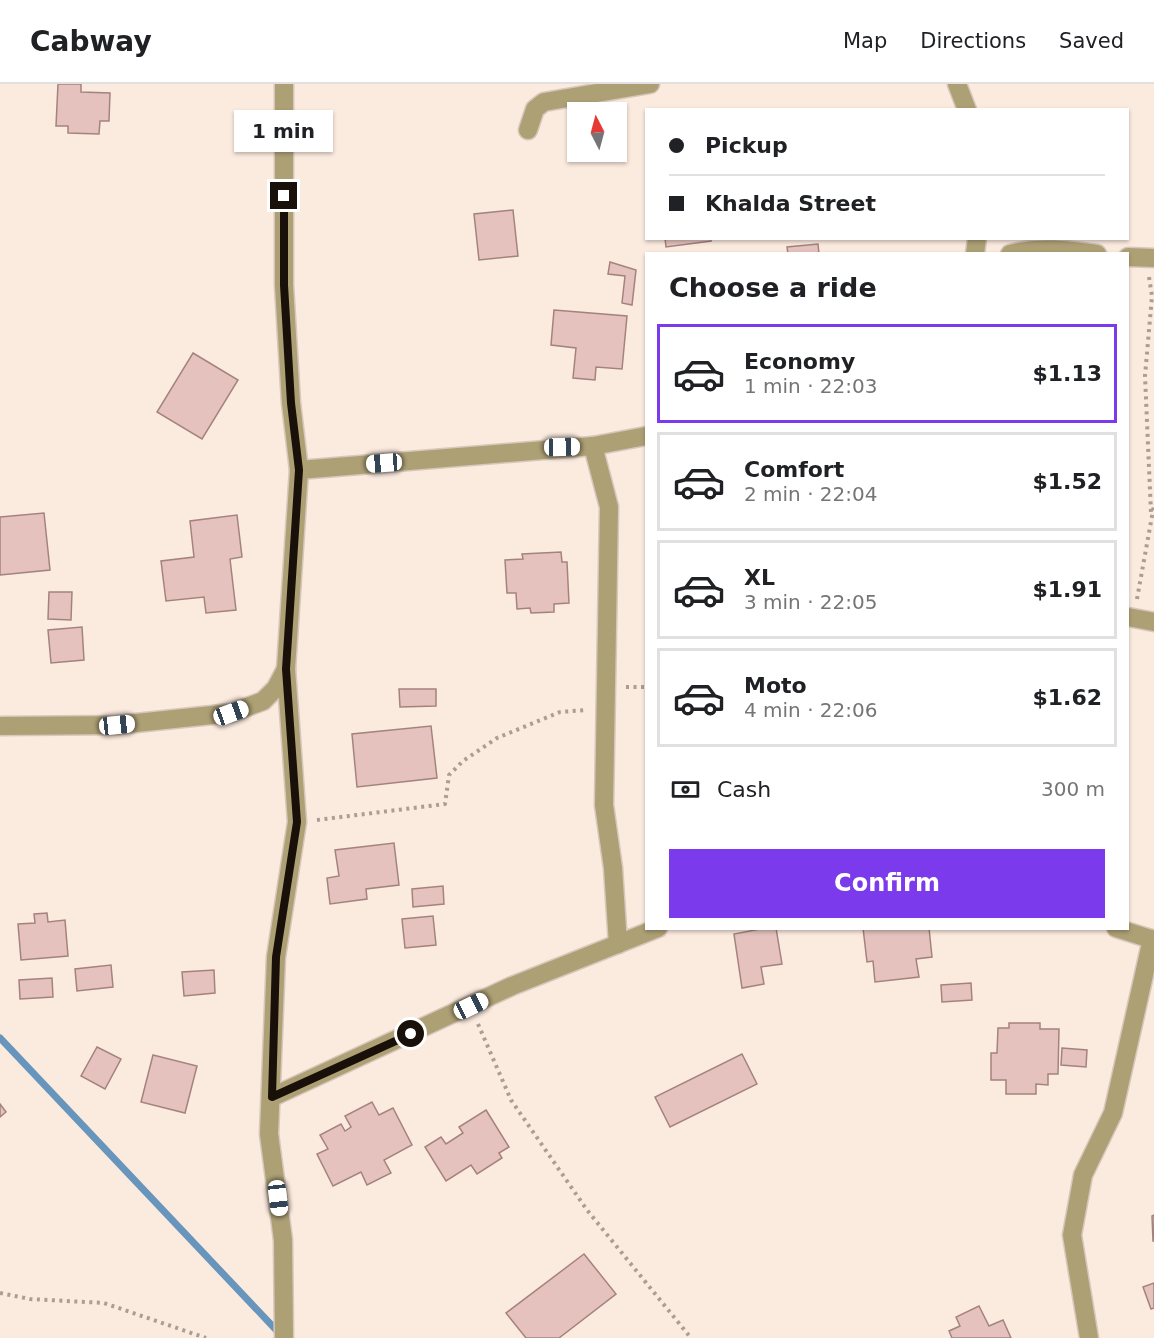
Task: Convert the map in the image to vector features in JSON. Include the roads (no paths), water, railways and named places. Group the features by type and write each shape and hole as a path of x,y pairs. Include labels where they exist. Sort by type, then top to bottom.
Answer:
{"street":[{"path":"284,84 284,285 291,403 299,470 286,669 297,822 276,957 269,1134 283,1240 285,1338"},
{"path":"528,130 535,109 544,102 650,84"},
{"path":"957,84 966,108"},
{"path":"1016,252 1060,250 1078,252"},
{"path":"299,470 593,446 645,436"},
{"path":"593,446 609,507 604,805 613,868 618,944"},
{"path":"1131,618 1154,622"},
{"path":"0,726 117,725 231,713 263,701 276,688 286,669"},
{"path":"272,1097 512,986 653,930"},
{"path":"1089,1338 1072,1235 1083,1175 1113,1113 1153,940 1122,930"}],"waterway":[{"path":"0,1038 280,1334"}]}
